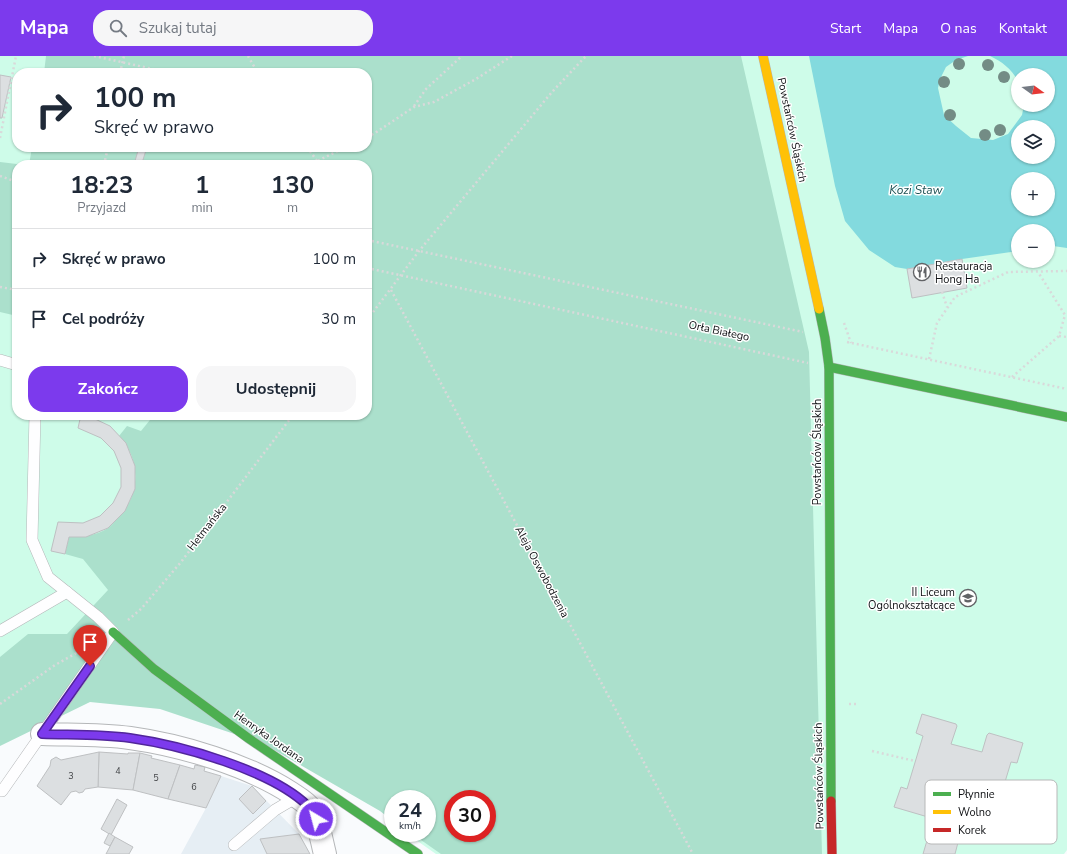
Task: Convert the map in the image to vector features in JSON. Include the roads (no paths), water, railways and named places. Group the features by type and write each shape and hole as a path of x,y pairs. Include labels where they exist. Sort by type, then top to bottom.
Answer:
{"street":[{"name":"Powstańców Śląskich","path":"763,56 825,338 828,367 830,764 832,854"},
{"path":"828,367 1067,417"},
{"name":"Henryka Jordana","path":"113,632 154,669 248,738 418,854"},
{"path":"42,734 130,738 184,749 266,778 307,807 325,854"},
{"path":"307,807 352,808"}],"lane":[{"path":"0,360 12,364"},
{"path":"0,791 2,791 113,632 89,610 48,577 32,540 35,420"},
{"path":"0,631 67,592"},
{"path":"234,846 275,810 307,807"}],"water":[{"name":"Kozi Staw","path":"809,56 968,56 956,60 946,67 940,79 938,88 944,115 971,138 993,140 1008,134 1011,130 1011,164 1055,164 1055,120 1018,120 1023,112 1055,112 1055,68 1011,68 1011,71 990,56 1067,56 1067,248 1055,246 1055,224 1011,224 1011,252 907,269 895,267 869,250 845,221 835,186"}],"place":[{"name":"Restauracja Hong Ha","path":"922,272"},
{"name":"II Liceum Ogólnokształcące","path":"968,598"}]}
